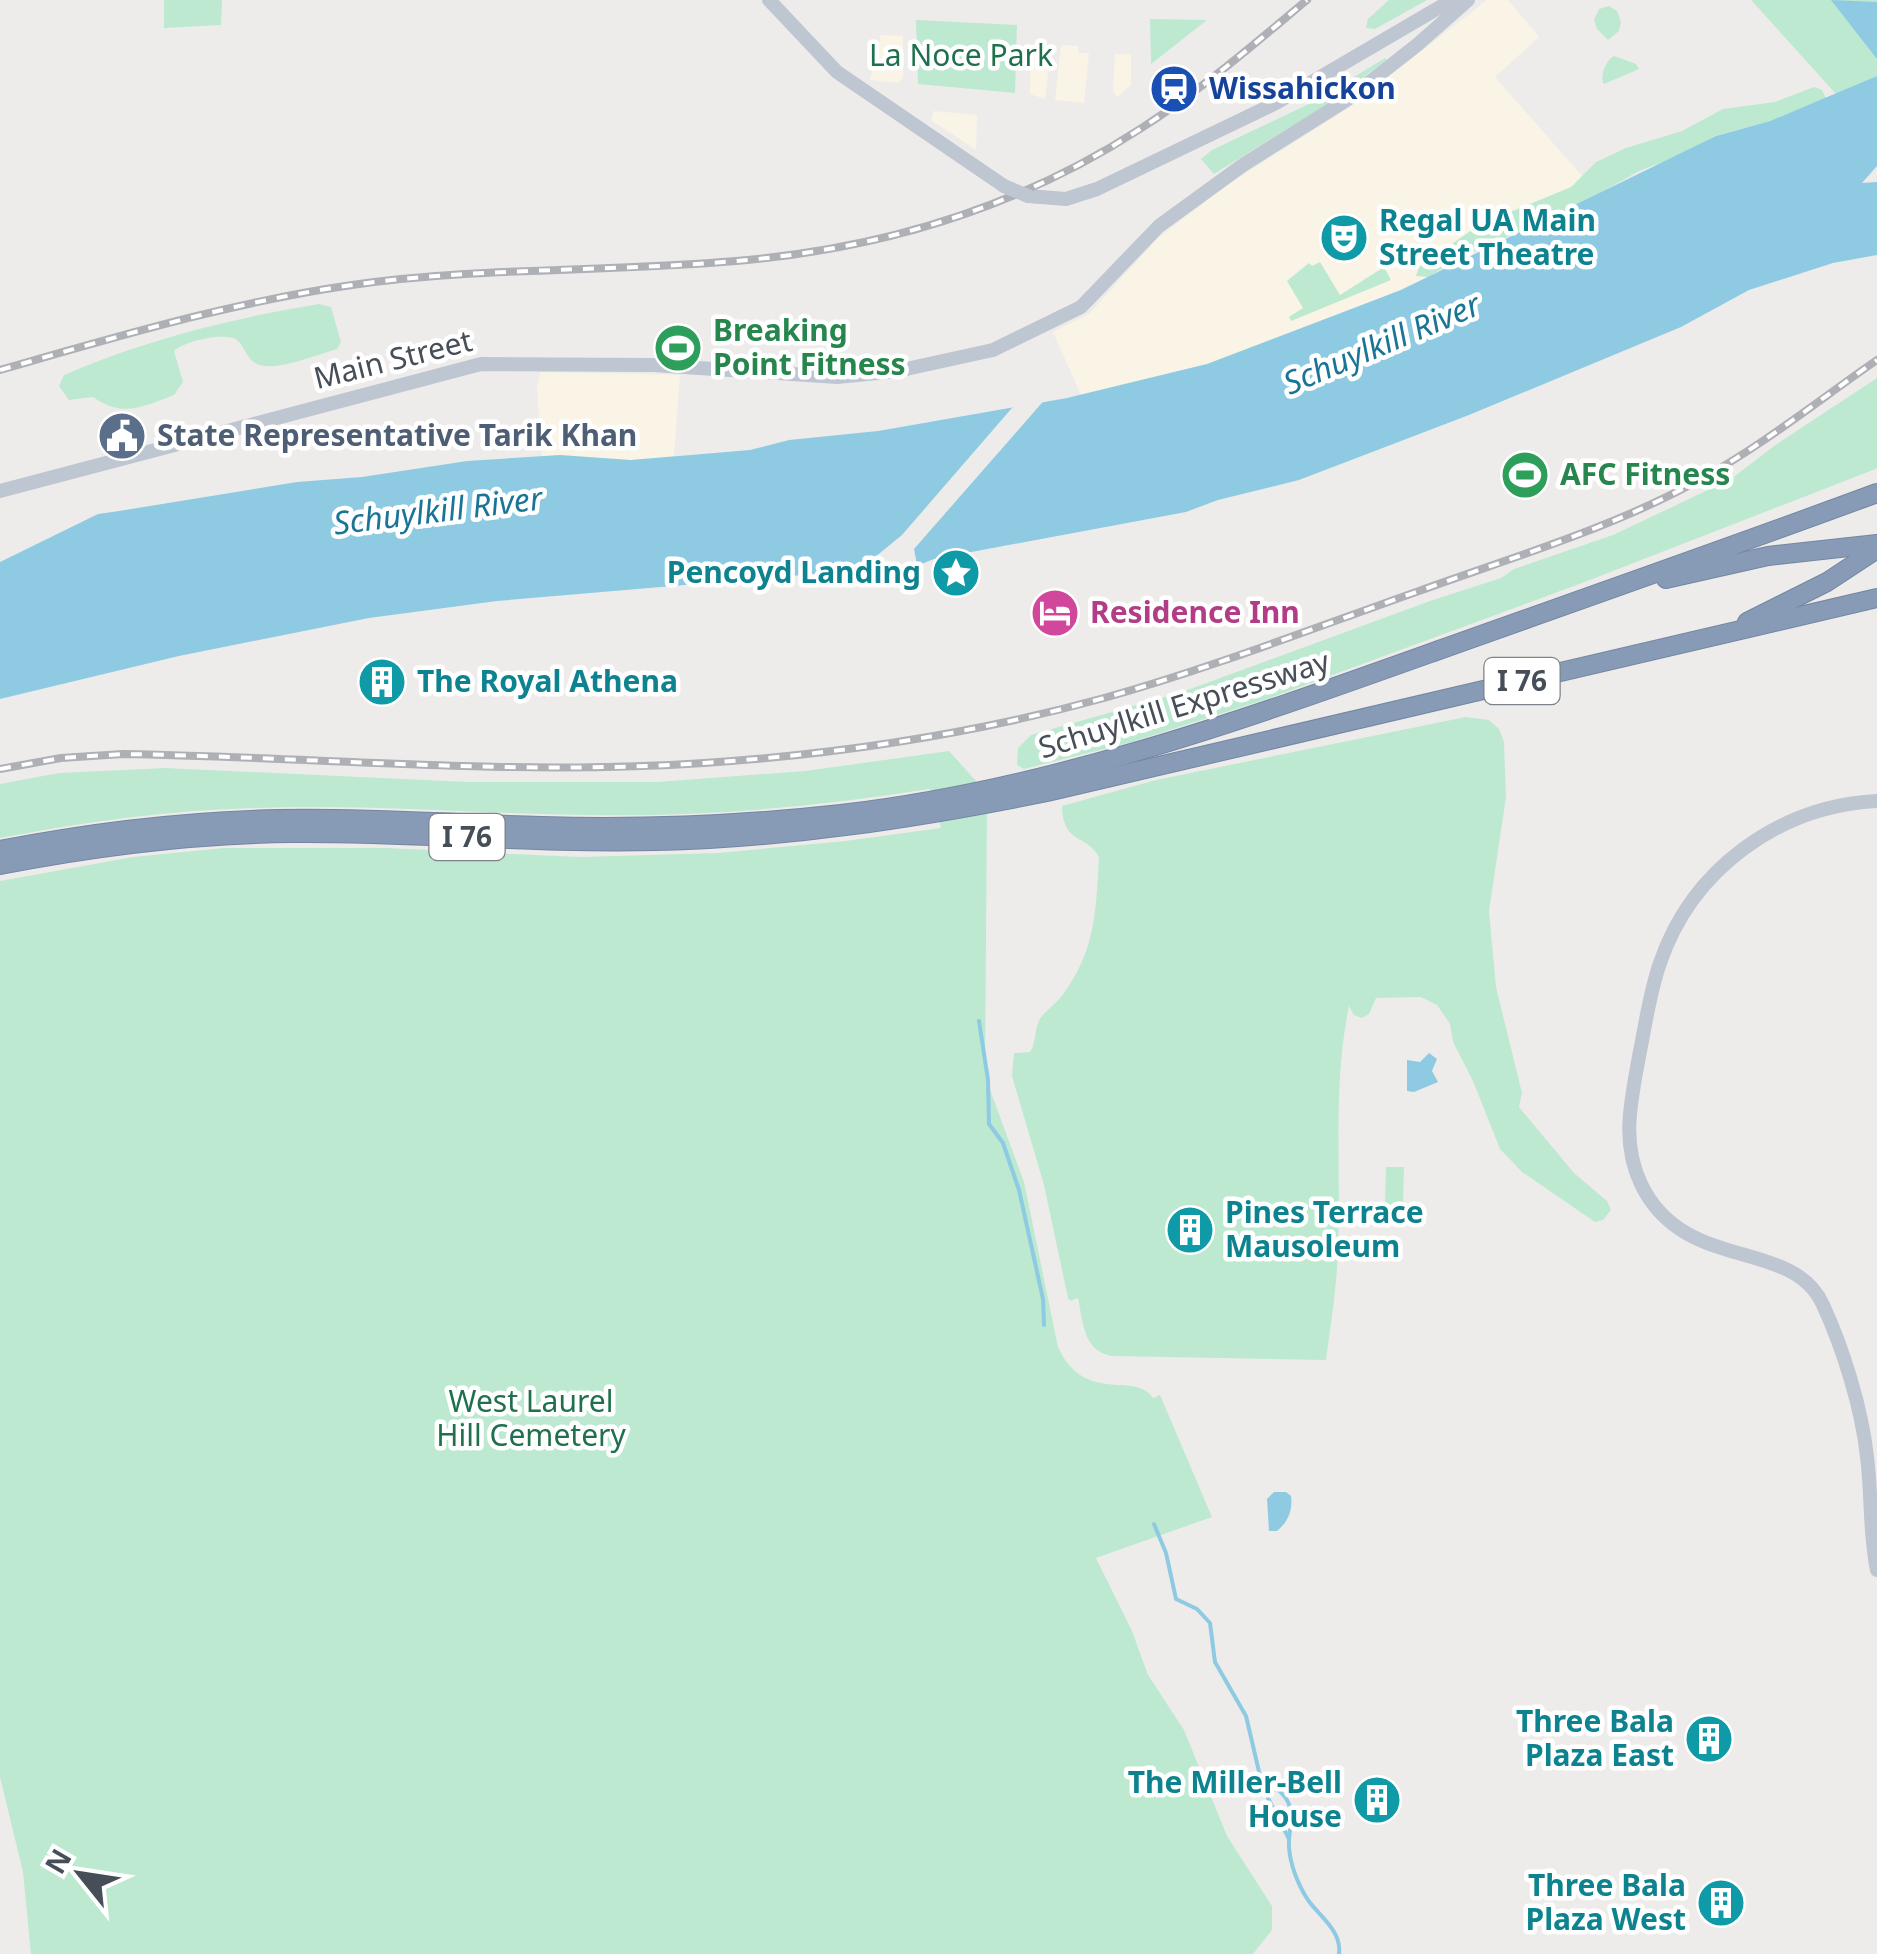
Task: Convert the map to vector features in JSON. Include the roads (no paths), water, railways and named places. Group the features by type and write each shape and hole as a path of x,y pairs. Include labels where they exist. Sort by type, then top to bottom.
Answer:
{"highway":[{"path":"1758,536 1877,480"},
{"name":"Schuylkill Expressway","path":"1046,785 1226,726 1877,493"},
{"path":"1572,602 1753,559 1874,549"},
{"path":"1719,635 1826,582 1874,549"},
{"name":"Schuylkill Expressway","path":"0,865 116,844 235,834 655,841 773,835 1046,785 1877,598"},
{"name":"Schuylkill Expressway","path":"0,850 104,832 224,821 718,825 933,808"}],"street":[{"path":"769,0 836,72 1004,186 1028,196 1066,199 1097,189 1276,103 1452,0"},
{"name":"Main Street","path":"0,491 481,364 652,365 837,376 897,372 993,350 1081,307 1159,226 1243,165 1348,99 1468,0"},
{"path":"1877,801 1818,810 1779,826 1742,850 1705,884 1677,924 1656,974 1628,1120 1637,1174 1648,1198 1668,1220 1708,1245 1788,1269 1818,1294 1865,1440 1877,1570"}],"water":[{"path":"1831,0 1877,2 1877,59"},
{"name":"Schuylkill River","path":"1877,76 1877,166 1862,183 1877,182 1877,255 1833,263 1749,290 1681,327 1299,480 1186,512 919,565 497,601 369,618 179,656 0,699 0,562 98,514 297,482 362,477 467,461 560,455 631,460 750,450 789,440 878,431 1067,398 1207,364 1401,290 1716,136 1770,121"},
{"path":"1429,1053 1437,1059 1432,1071 1438,1082 1407,1091 1407,1060 1420,1062"},
{"path":"1274,1492 1291,1496 1291,1506 1281,1527 1269,1531 1267,1499"}],"waterway":[{"path":"979,1021 988,1080 989,1124 1003,1143 1019,1190 1043,1299 1044,1325"},
{"path":"1154,1524 1166,1553 1176,1599 1197,1609 1210,1623 1215,1662 1246,1716 1264,1793 1269,1795 1276,1788 1288,1802 1289,1847 1295,1874 1308,1900 1334,1931 1339,1954"},
{"path":"1267,1796 1289,1839"}],"railway":[{"path":"0,370 219,311 352,285 448,275 736,261 895,235 997,202 1094,157 1184,99 1307,0"},
{"path":"0,769 61,758 123,754 486,767 704,763 906,741 1005,722 1184,674 1598,527 1724,466 1877,360"}],"place":[{"name":"Wissahickon","path":"1174,89"},
{"name":"Regal UA Main Street Theatre","path":"1344,238"},
{"name":"Breaking Point Fitness","path":"678,348"},
{"name":"State Representative Tarik Khan","path":"122,436"},
{"name":"AFC Fitness","path":"1525,475"},
{"name":"Pencoyd Landing","path":"956,573"},
{"name":"Residence Inn","path":"1055,613"},
{"name":"The Royal Athena","path":"382,682"},
{"name":"Pines Terrace Mausoleum","path":"1190,1230"},
{"name":"Three Bala Plaza East","path":"1709,1739"},
{"name":"The Miller-Bell House","path":"1377,1800"},
{"name":"Three Bala Plaza West","path":"1721,1903"}],"park label":[{"name":"La Noce Park","path":"961,56"},
{"name":"West Laurel Hill Cemetery","path":"531,1419"}]}
